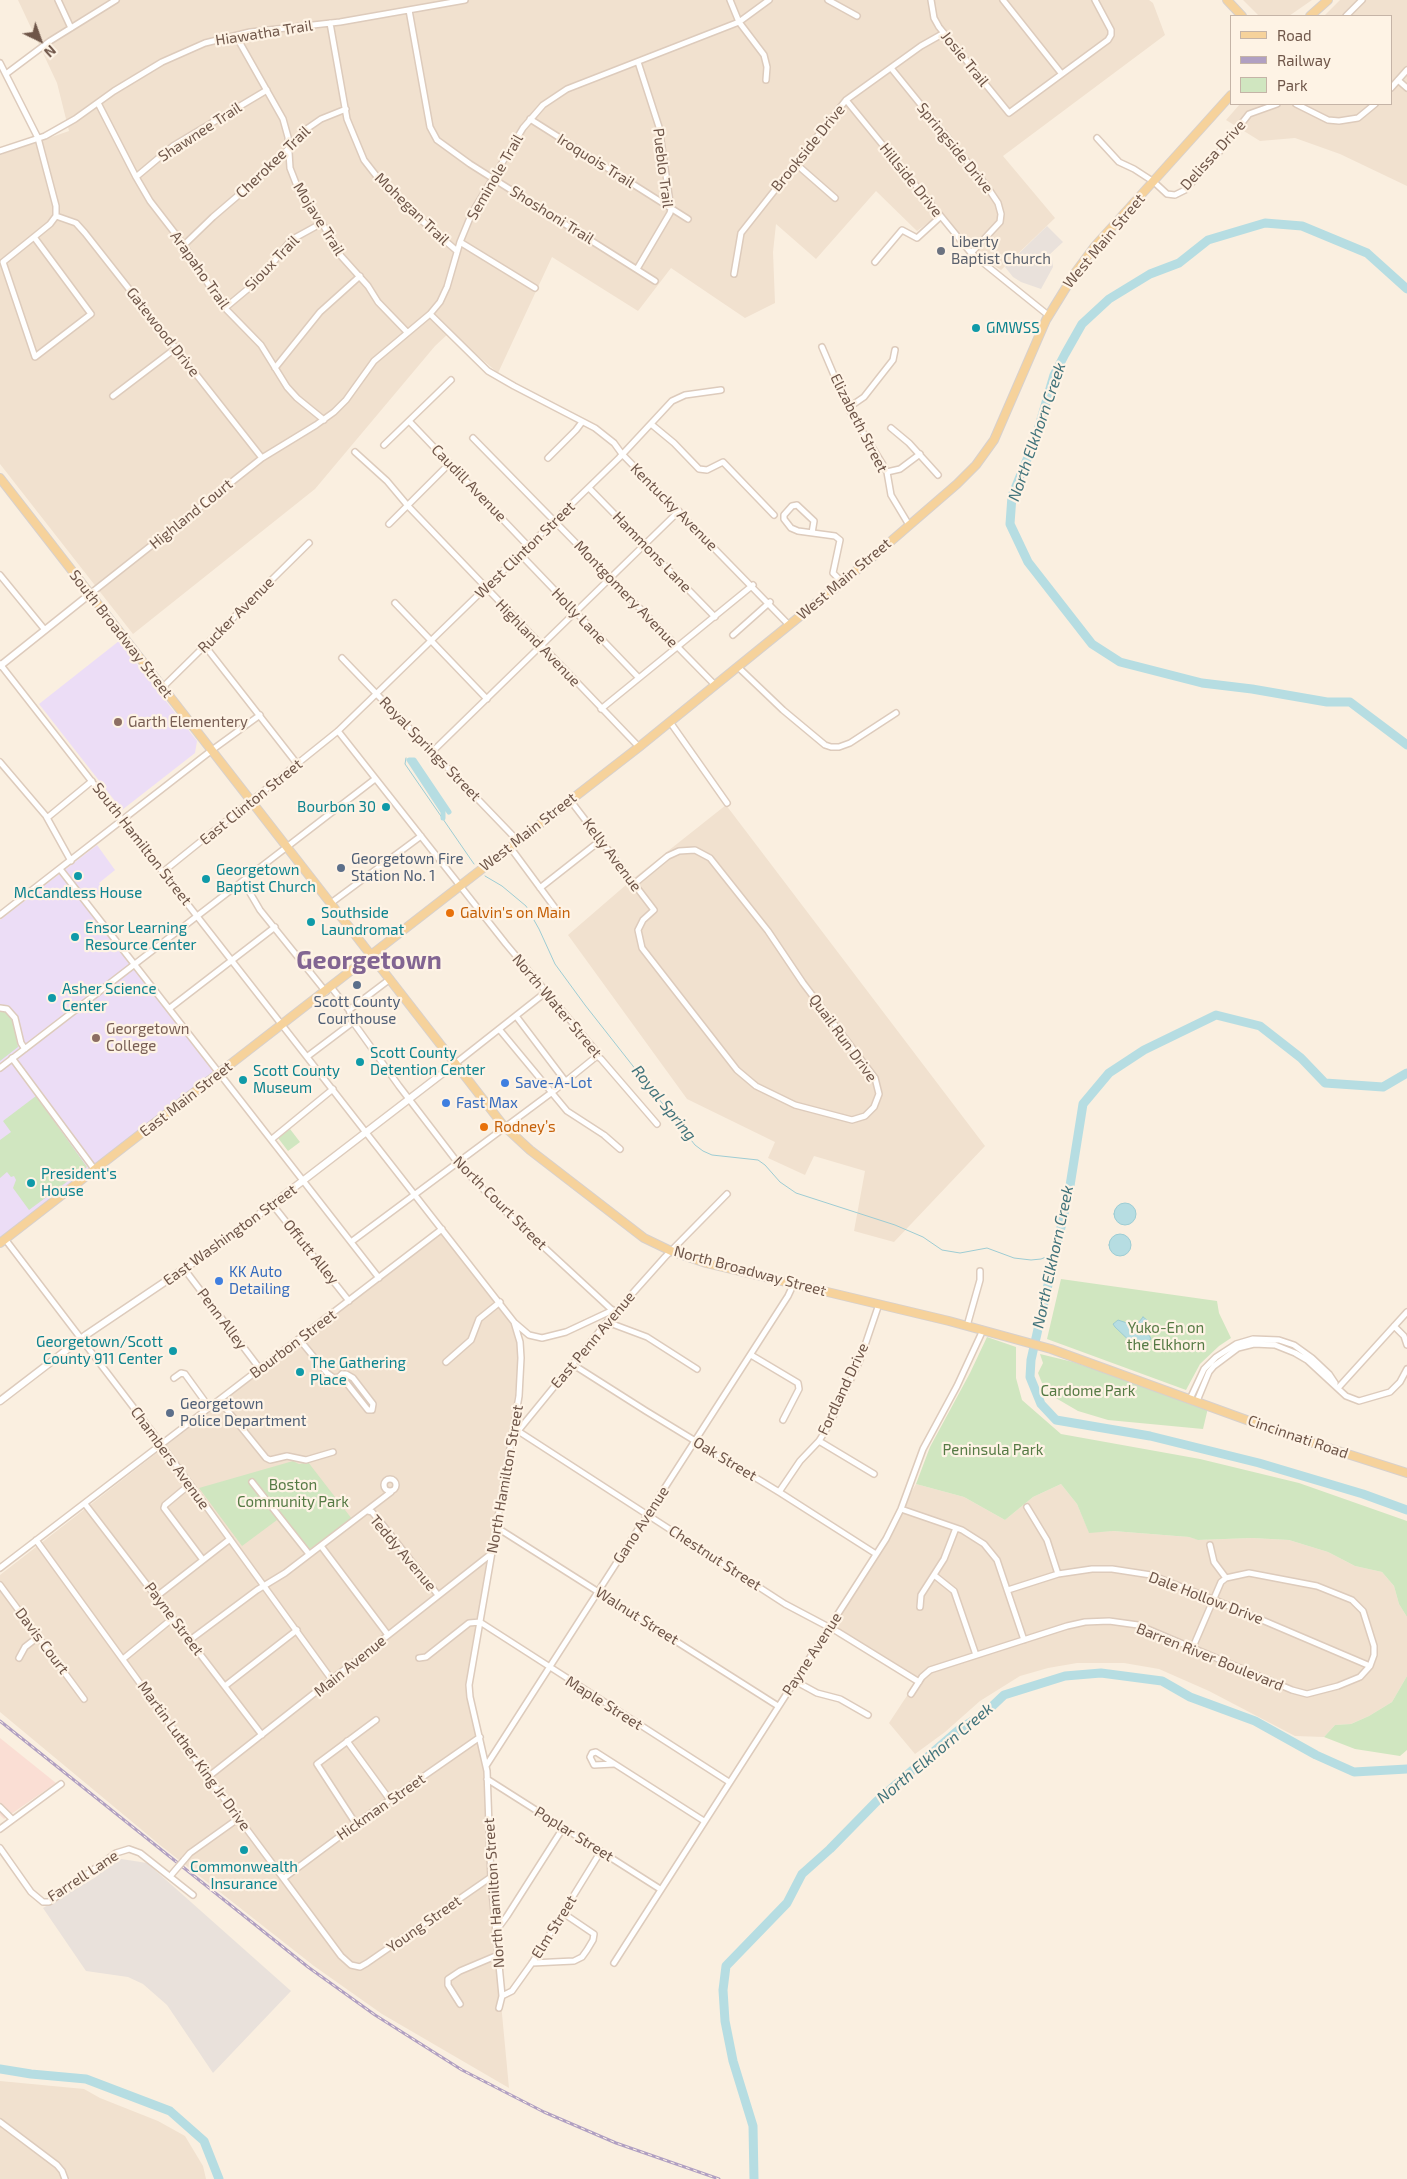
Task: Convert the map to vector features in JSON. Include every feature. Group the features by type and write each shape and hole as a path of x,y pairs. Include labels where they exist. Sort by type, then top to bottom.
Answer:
{"main road":[{"path":"1227,0 1241,15"},
{"path":"1311,15 1328,0"},
{"name":"West Main Street","path":"372,955 670,722 790,625 968,474 989,448 1005,418 1048,315 1060,295 1085,259 1230,96"},
{"name":"South Broadway Street","path":"0,478 390,979"},
{"name":"East Main Street","path":"3,1241 372,955"},
{"name":"North Broadway Street","path":"390,979 505,1127 530,1150 651,1242 670,1251 706,1263 879,1304 1051,1349"},
{"name":"Cincinnati Road","path":"1051,1349 1288,1435 1407,1473"}],"street":[{"path":"58,0 71,28"},
{"path":"6,74 32,53 116,0"},
{"name":"Hiawatha Trail","path":"0,151 38,138 75,119 114,91 180,53 205,43 236,36 330,23 465,0"},
{"path":"730,0 739,22 764,55 767,67 766,80"},
{"name":"Seminole Trail","path":"295,437 324,420 341,406 374,361 430,314 440,302 447,287 460,242 472,213 530,119 553,97 739,22 768,0"},
{"path":"828,0 857,16"},
{"name":"Josie Trail","path":"931,0 934,18 944,34 1008,113 1061,73"},
{"path":"1003,0 1061,73 1111,36 1111,30 1095,0"},
{"path":"1347,15 1362,0"},
{"name":"Shoshoni Trail","path":"408,10 430,127 437,140 492,178 655,281"},
{"name":"Mohegan Trail","path":"330,23 346,109 356,144 364,160 398,200 457,251"},
{"name":"Brookside Drive","path":"734,274 741,233 846,100 921,46 944,34"},
{"name":"Mojave Trail","path":"236,36 283,119 288,137 290,168 294,180 341,256 360,276 378,302 407,332"},
{"name":"Pueblo Trail","path":"637,269 671,209 659,127 638,62"},
{"path":"0,63 38,138 56,206 56,216 50,224 3,262 35,357 91,314 34,237"},
{"name":"Springside Drive","path":"890,68 986,185 998,203 1001,214 1000,222 970,253"},
{"path":"1392,87 1407,70"},
{"path":"1398,80 1407,88"},
{"name":"Shawnee Trail","path":"136,177 173,146 267,90"},
{"name":"Hillside Drive","path":"846,100 970,253 1048,315"},
{"name":"Arapaho Trail","path":"98,103 150,200 184,245 225,308 261,345 296,398 324,420"},
{"name":"Delissa Drive","path":"1154,182 1167,194 1175,195 1185,190 1250,114 1274,105"},
{"path":"1298,105 1328,120 1339,121 1358,118 1374,105"},
{"name":"Cherokee Trail","path":"184,245 213,216 251,186 314,124 346,109"},
{"name":"Iroquois Trail","path":"530,119 688,219"},
{"path":"1097,138 1119,162 1154,182"},
{"path":"795,163 836,198"},
{"name":"Gatewood Drive","path":"56,216 76,223 85,233 262,458"},
{"path":"875,262 902,230 917,238 940,217"},
{"name":"Sioux Trail","path":"225,308 261,278 291,240 322,223"},
{"name":"Mohegan Trail","path":"460,242 535,288"},
{"path":"276,368 320,312 360,276"},
{"name":"Kentucky Avenue","path":"430,314 488,371 595,428 614,443 622,454 770,602 790,625"},
{"name":"Elizabeth Street","path":"822,347 848,408 887,472 890,495 909,525"},
{"path":"113,396 176,348"},
{"path":"848,408 864,397 893,360 895,350"},
{"path":"384,445 451,380"},
{"name":"West Clinton Street","path":"338,731 589,488 677,398 721,390"},
{"name":"Caudill Avenue","path":"409,421 528,546"},
{"path":"548,458 582,422"},
{"path":"651,424 674,443 699,469 707,470 723,462 774,515"},
{"path":"891,428 920,454 938,475"},
{"name":"Highland Court","path":"90,594 262,458 295,437"},
{"name":"Montgomery Avenue","path":"473,438 715,685"},
{"name":"Highland Avenue","path":"355,452 387,481 485,588 541,644 638,747"},
{"path":"887,472 900,469 920,454"},
{"path":"389,524 450,463"},
{"name":"Hammons Lane","path":"589,488 715,617"},
{"path":"812,532 814,521 797,505 792,506 784,514 787,524 798,530 834,536 840,540 833,573 841,581"},
{"path":"433,751 679,512"},
{"name":"Rucker Avenue","path":"163,688 309,542"},
{"name":"Holly Lane","path":"520,554 638,677"},
{"path":"0,575 45,630"},
{"path":"601,709 752,585"},
{"path":"0,665 90,594"},
{"path":"733,635 770,602"},
{"path":"396,603 487,699"},
{"path":"205,646 298,765"},
{"name":"Royal Springs Street","path":"342,658 518,841"},
{"name":"South Hamilton Street","path":"0,665 164,871 283,1025"},
{"path":"738,667 783,710 825,745 831,747 839,747 850,743 896,712"},
{"path":"0,915 212,750 260,715"},
{"path":"670,722 727,803"},
{"name":"East Clinton Street","path":"164,871 338,731"},
{"name":"North Water Street","path":"338,731 546,992 596,1051 597,1056 656,1124"},
{"path":"0,762 46,818 71,860"},
{"path":"0,1068 375,779"},
{"path":"46,818 92,781"},
{"name":"Kelly Avenue","path":"570,800 654,910"},
{"path":"331,903 421,836"},
{"path":"540,888 601,840"},
{"path":"510,846 558,912"},
{"name":"Quail Run Drive","path":"634,884 668,856 679,851 695,850 710,858 768,931 803,982 875,1078 879,1094 866,1116 852,1120 795,1105 756,1086 737,1070 642,948 638,930 643,920 654,910"},
{"path":"60,869 136,964 379,1278"},
{"name":"North Court Street","path":"243,881 260,910 328,989 349,1010 353,1022 458,1162 507,1213 612,1310"},
{"path":"170,1008 275,927"},
{"path":"349,1010 390,979"},
{"path":"456,1063 546,992"},
{"path":"0,1008 7,1009 15,1018 21,1043 25,1049"},
{"path":"516,1016 566,1082"},
{"path":"308,1056 353,1022"},
{"name":"North Hamilton Street","path":"283,1025 500,1302 514,1322 520,1342 521,1358 516,1430 496,1527 470,1673 469,1691 486,1766 491,1877 502,1996 499,2008"},
{"path":"499,1029 567,1112 597,1130 620,1148"},
{"path":"351,1242 566,1082 597,1056"},
{"path":"12,1058 95,1170"},
{"name":"East Washington Street","path":"0,1401 81,1339 185,1270 456,1063"},
{"path":"272,1139 333,1089"},
{"name":"East Penn Avenue","path":"516,1430 670,1251 726,1194"},
{"name":"Offutt Alley","path":"272,1204 349,1301"},
{"name":"Bourbon Street","path":"0,1568 442,1229"},
{"name":"Chambers Avenue","path":"3,1241 81,1339 160,1444 332,1680"},
{"name":"Penn Alley","path":"185,1270 260,1369"},
{"path":"967,1326 980,1280 980,1271"},
{"name":"Gano Avenue","path":"486,1766 788,1296 794,1283"},
{"path":"446,1362 471,1340 479,1319 500,1302"},
{"name":"Fordland Drive","path":"780,1492 800,1461 819,1440 860,1360 879,1304"},
{"path":"520,1342 566,1332 621,1307"},
{"path":"1338,1388 1407,1312"},
{"path":"514,1322 535,1338"},
{"path":"607,1322 647,1337 697,1369"},
{"path":"1394,1326 1404,1336 1407,1345"},
{"name":"Payne Avenue","path":"614,1963 876,1554 901,1509 920,1455 957,1386 983,1330"},
{"path":"299,1339 327,1373 334,1378 346,1374 353,1378 373,1404 372,1410 368,1410 345,1381 339,1377"},
{"path":"1193,1400 1204,1369 1216,1357 1236,1344 1253,1339 1279,1340 1294,1345 1327,1372 1338,1388 1359,1401 1390,1392 1400,1382 1407,1368"},
{"path":"750,1355 798,1383 799,1389 783,1420"},
{"name":"Oak Street","path":"572,1364 780,1492 876,1554"},
{"path":"174,1378 181,1373 185,1374 209,1407"},
{"path":"219,1400 266,1458 270,1460 287,1456 306,1460 333,1452"},
{"name":"Chestnut Street","path":"516,1430 785,1604 919,1682"},
{"path":"819,1440 874,1474"},
{"path":"252,1482 309,1554"},
{"path":"189,1484 164,1508 203,1560"},
{"path":"190,1640 368,1512 392,1492"},
{"name":"Payne Street","path":"85,1504 262,1735"},
{"path":"1027,1507 1046,1540 1058,1574"},
{"path":"901,1509 956,1528 973,1536 992,1552 998,1560 1024,1640"},
{"name":"Teddy Avenue","path":"368,1512 372,1512 379,1520 438,1595"},
{"name":"Walnut Street","path":"496,1527 778,1706"},
{"path":"920,1607 922,1595 944,1559 956,1528"},
{"path":"157,1596 230,1538"},
{"name":"Martin Luther King Jr Drive","path":"36,1540 341,1956 355,1967"},
{"path":"1210,1545 1214,1562 1226,1578"},
{"path":"321,1546 388,1635"},
{"name":"Main Avenue","path":"208,1777 492,1554"},
{"name":"Dale Hollow Drive","path":"1008,1590 1058,1574 1092,1569 1112,1568 1150,1575 1214,1599 1370,1666"},
{"path":"1193,1647 1221,1582 1226,1578 1249,1573 1317,1586 1352,1600 1364,1611 1374,1646 1374,1655 1370,1666"},
{"path":"934,1575 954,1590 976,1655"},
{"name":"Davis Court","path":"0,1585 84,1699"},
{"path":"123,1658 174,1618"},
{"name":"Barren River Boulevard","path":"911,1694 930,1670 1067,1626 1109,1621 1138,1625 1292,1690 1307,1694 1338,1686 1360,1677 1370,1666"},
{"path":"419,1658 426,1657 469,1622 480,1622"},
{"name":"Maple Street","path":"480,1622 729,1782"},
{"path":"225,1686 297,1630"},
{"path":"19,1658 25,1647 39,1636"},
{"path":"795,1681 817,1693 840,1699 868,1715"},
{"path":"356,1824 317,1764 376,1720"},
{"name":"Hickman Street","path":"284,1878 356,1824 480,1737"},
{"path":"346,1742 390,1800"},
{"path":"614,1764 704,1821"},
{"name":"Poplar Street","path":"487,1779 660,1889"},
{"path":"0,1829 61,1784"},
{"path":"0,1807 12,1819"},
{"path":"193,1895 171,1875 184,1860 239,1818"},
{"path":"496,1930 508,1916 563,1828"},
{"name":"Farrell Lane","path":"0,1848 31,1892 43,1902 49,1902 116,1853 124,1850 134,1850 171,1875"},
{"name":"Elm Street","path":"502,1996 512,1991 532,1963 601,1852"},
{"name":"Young Street","path":"355,1967 367,1963 491,1877"},
{"path":"532,1963 574,1961 582,1957 593,1940 594,1934 590,1930 563,1913"},
{"path":"460,2004 448,1985 448,1979 460,1971 498,1955"},
{"path":"0,2122 57,2165 65,2179"}],"shaded area":[{"path":"18,0 1149,0 1153,3 1165,35 1003,156 1055,218 1001,270 978,255 941,213 917,231 876,191 816,259 776,224 773,252 775,303 745,318 671,268 638,311 552,257 498,373 450,332 435,346 315,489 133,634 0,464 0,155 69,131 57,83"},
{"path":"1243,0 1312,0 1290,15 1258,15"},
{"path":"1340,0 1407,0 1407,186 1340,154 1295,138 1260,141 1226,120 1239,105 1392,105 1392,15 1325,15"},
{"path":"1047,226 1063,242 1048,256 1052,259 1053,267 1041,289 1021,282 1013,277 1005,267"},
{"name":"Garth Elementery","path":"119,641 197,741 195,753 122,810 39,704"},
{"path":"726,805 985,1146 894,1242 854,1231 865,1171 814,1156 805,1175 768,1158 775,1142 687,1099 568,935 634,878"},
{"name":"Georgetown College","path":"97,845 115,870 99,883 104,891 85,904 218,1071 0,1240 0,920"},
{"path":"441,1232 510,1322 518,1346 519,1365 509,1441 466,1688 484,1769 490,1887 509,2088 382,2014 314,1966 160,1845 0,1712 0,1575"},
{"path":"916,1484 964,1497 1005,1520 1033,1497 1061,1484 1077,1504 1089,1532 1113,1531 1189,1537 1199,1540 1252,1538 1289,1540 1328,1552 1355,1566 1382,1572 1394,1586 1399,1604 1407,1617 1407,1676 1392,1702 1369,1716 1351,1724 1335,1725 1324,1737 1295,1736 1209,1691 1159,1669 1124,1663 1077,1663 1048,1668 1020,1676 980,1701 945,1732 915,1754 889,1723 918,1679 833,1627"},
{"path":"0,1738 56,1783 4,1819 0,1815"},
{"path":"115,1858 147,1863 291,1991 213,2073 167,2005 143,1984 128,1977 86,1971 43,1908 96,1877"},
{"path":"0,2081 84,2089 100,2098 158,2121 185,2136 203,2166 206,2179 0,2179"}],"green space":[{"path":"0,1011 6,1012 12,1018 18,1047 0,1061"},
{"path":"36,1096 87,1167 29,1210 13,1188 16,1180 14,1176 11,1177 7,1172 0,1178 0,1140 11,1132 3,1121"},
{"path":"290,1129 300,1142 288,1151 278,1138"},
{"name":"Yuko-En on the Elkhorn","path":"1061,1279 1217,1301 1219,1313 1231,1338 1219,1346 1200,1364 1186,1390 1047,1339"},
{"name":"Peninsula Park","path":"987,1337 1016,1347 1016,1378 1022,1400 1061,1434 1200,1459 1299,1483 1407,1521 1407,1617 1399,1604 1394,1586 1382,1572 1355,1566 1328,1552 1289,1540 1252,1538 1198,1540 1189,1537 1113,1531 1089,1533 1077,1504 1061,1484 1033,1497 1005,1520 964,1497 916,1484 930,1447"},
{"name":"Cardome Park","path":"1040,1354 1073,1362 1208,1408 1203,1429 1108,1420 1078,1411 1054,1397 1042,1383 1038,1373 1043,1363"},
{"name":"Boston Community Park","path":"293,1461 299,1464 308,1462 352,1519 304,1553 277,1520 242,1546 199,1488"},
{"path":"1407,1676 1407,1750 1400,1756 1355,1749 1324,1737 1335,1725 1351,1724 1392,1702"}],"water":[{"path":"1125,1203 1133,1206 1136,1214 1133,1222 1125,1225 1117,1222 1114,1214 1117,1206"},
{"path":"1120,1234 1128,1237 1131,1245 1128,1253 1120,1256 1112,1253 1109,1245 1112,1237"},
{"path":"1143,1317 1147,1320 1145,1327 1151,1339 1138,1349 1113,1324 1118,1320 1133,1325"}],"waterway":[{"name":"North Elkhorn Creek","path":"1407,289 1367,253 1302,226 1265,223 1208,240 1179,263 1150,274 1109,299 1082,324 1065,354 1054,375 1035,440 1012,496 1010,524 1028,562 1092,644 1120,662 1202,683 1252,689 1327,702 1350,702 1407,745"},
{"name":"Royal Spring","path":"406,758 405,764 474,864"},
{"name":"Royal Spring","path":"443,818 443,812 409,760 414,760 449,812"},
{"name":"Royal Spring","path":"485,876 502,886 526,906 555,964 695,1145 703,1151 712,1155 758,1160 780,1182 796,1193 895,1225 923,1237 942,1250 960,1253 987,1248 1014,1258 1031,1260 1041,1259 1056,1253"},
{"name":"Royal Spring","path":"1407,1073 1383,1087 1325,1083 1301,1058 1260,1026 1216,1015 1144,1050 1109,1073 1083,1104 1069,1192 1031,1360 1030,1377 1041,1404 1056,1420 1150,1436 1259,1463 1363,1494 1407,1510"},
{"name":"North Elkhorn Creek","path":"754,2179 753,2126 733,2061 725,2021 723,1990 726,1966 787,1903 802,1874 830,1849 876,1802 961,1728 984,1714 1004,1695 1065,1676 1101,1673 1162,1681 1190,1697 1255,1721 1316,1755 1354,1772 1407,1769"},
{"name":"North Elkhorn Creek","path":"0,2069 86,2079 170,2111 204,2141 219,2179"}],"railway":[{"path":"0,1721 308,1967 375,2015 462,2070 544,2112 616,2143 719,2179"}],"place":[{"name":"Liberty Baptist Church","path":"941,251"},
{"name":"GMWSS","path":"976,328"},
{"name":"Garth Elementery","path":"118,722"},
{"name":"Bourbon 30","path":"386,807"},
{"name":"Georgetown Fire Station No. 1","path":"341,868"},
{"name":"McCandless House","path":"78,876"},
{"name":"Georgetown Baptist Church","path":"206,879"},
{"name":"Galvin's on Main","path":"450,913"},
{"name":"Southside Laundromat","path":"311,922"},
{"name":"Ensor Learning Resource Center","path":"75,937"},
{"name":"Scott County Courthouse","path":"357,985"},
{"name":"Asher Science Center","path":"52,998"},
{"name":"Georgetown College","path":"96,1038"},
{"name":"Scott County Detention Center","path":"360,1062"},
{"name":"Scott County Museum","path":"243,1080"},
{"name":"Save-A-Lot","path":"505,1083"},
{"name":"Fast Max","path":"446,1103"},
{"name":"Rodney’s","path":"484,1127"},
{"name":"President's House","path":"31,1183"},
{"name":"KK Auto Detailing","path":"219,1281"},
{"name":"Georgetown/Scott County 911 Center","path":"173,1351"},
{"name":"The Gathering Place","path":"300,1372"},
{"name":"Georgetown Police Department","path":"170,1413"},
{"name":"Commonwealth Insurance","path":"244,1850"}],"district":[{"name":"Georgetown","path":"369,961"}]}
